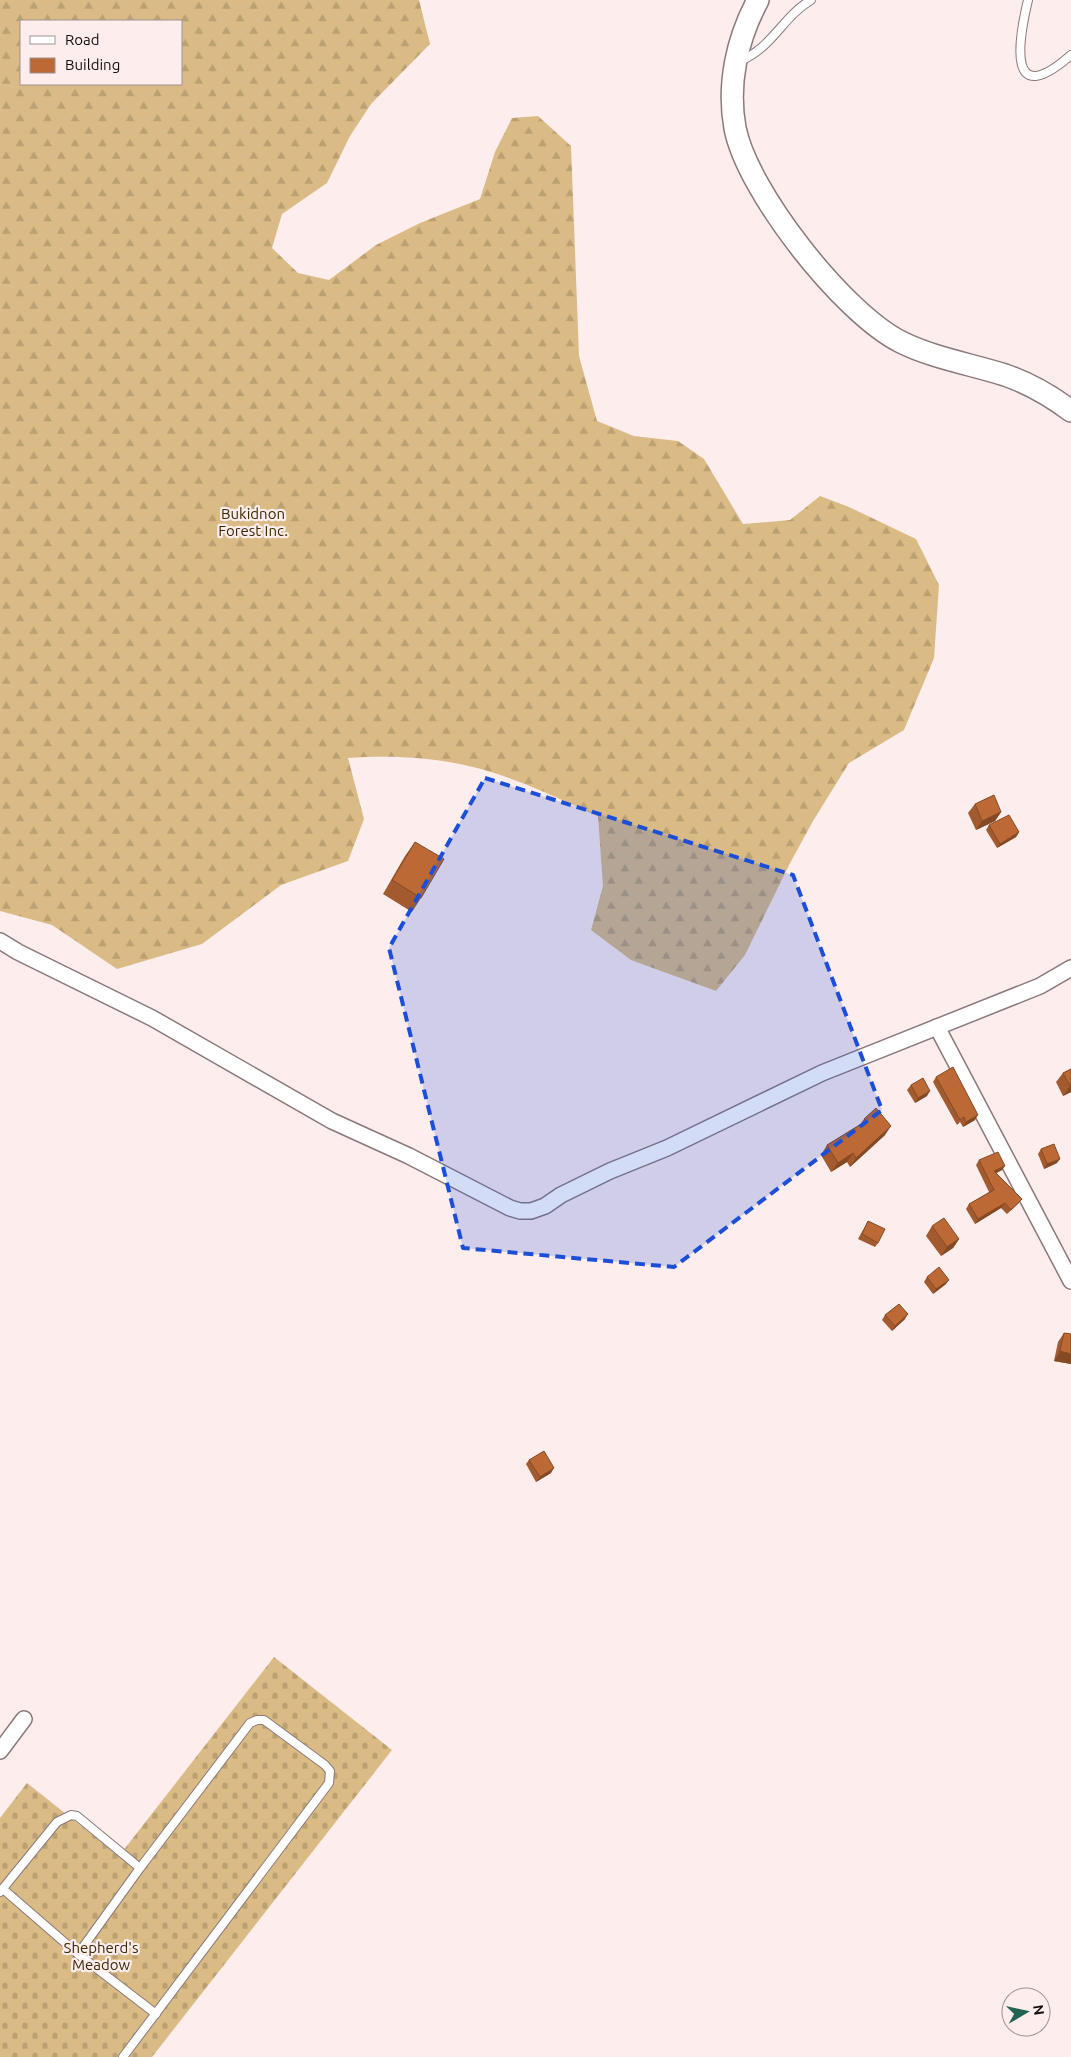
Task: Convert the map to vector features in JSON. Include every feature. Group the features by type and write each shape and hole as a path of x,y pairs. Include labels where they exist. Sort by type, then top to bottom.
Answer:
{"main road":[{"path":"758,0 745,24 734,64 735,128 743,152 760,187 793,238 833,286 867,320 900,342 938,356 1006,376 1036,388 1071,411"}],"street":[{"path":"0,941 26,956 152,1018 332,1121 409,1156 476,1191 520,1211 531,1211 545,1206 610,1171 675,1144 822,1073 1040,986 1071,968"},
{"path":"937,1027 1071,1281"},
{"path":"0,1751 24,1719"}],"lane":[{"path":"734,64 762,49 798,8 811,0"},
{"path":"1028,0 1020,39 1019,54 1022,68 1030,76 1040,76 1052,70 1071,55"},
{"path":"78,1954 140,1868 250,1723 264,1720 325,1765 330,1771 329,1783 123,2057"},
{"path":"140,1868 77,1816 71,1815 58,1822 2,1891 78,1954 156,2014"}],"highlighted area":[{"path":"485,778 793,875 882,1110 674,1267 463,1248 389,948"}],"green space":[{"name":"Bukidnon Forest Inc.","path":"0,0 419,0 430,44 371,104 350,136 327,183 282,214 272,248 298,273 329,280 376,245 420,223 480,199 495,152 512,118 538,116 571,146 579,356 597,421 634,436 678,441 704,459 743,524 790,520 820,496 849,507 916,539 939,585 934,658 904,730 849,763 813,821 789,865 745,955 716,991 631,960 591,930 603,886 598,816 508,778 461,764 429,759 396,757 348,758 364,819 348,861 281,885 202,944 117,969 52,925 0,911"},
{"name":"Shepherd's Meadow","path":"274,1657 392,1750 152,2057 0,2057 0,1818 27,1783 119,1856"}],"building":[{"path":"994,795 1001,812 982,821 975,804"},
{"path":"1009,815 1019,832 1000,844 989,825"},
{"path":"415,842 444,859 421,898 392,880"},
{"path":"953,1067 978,1115 966,1122 964,1117 960,1120 936,1077"},
{"path":"1071,1069 1071,1086 1070,1086 1063,1073"},
{"path":"923,1078 930,1091 918,1098 911,1085"},
{"path":"876,1108 891,1126 856,1158 853,1153 838,1163 827,1145 866,1121 864,1119"},
{"path":"1054,1144 1060,1159 1047,1164 1041,1149"},
{"path":"998,1152 1005,1166 994,1171 1022,1199 1011,1210 1005,1203 978,1219 969,1204 994,1190 979,1160"},
{"path":"944,1218 959,1239 947,1247 932,1226"},
{"path":"868,1221 885,1229 878,1243 862,1234"},
{"path":"939,1267 949,1280 936,1289 927,1277"},
{"path":"899,1304 908,1314 895,1326 885,1315"},
{"path":"1064,1333 1071,1334 1071,1354 1060,1351"},
{"path":"544,1451 554,1468 540,1477 529,1460"}]}
